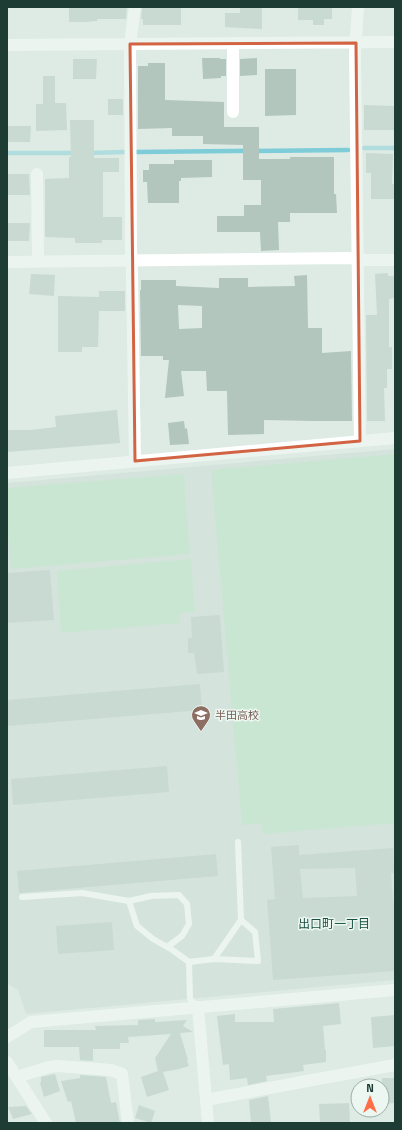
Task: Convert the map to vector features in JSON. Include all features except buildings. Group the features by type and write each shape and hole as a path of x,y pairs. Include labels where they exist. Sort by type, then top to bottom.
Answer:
{"street":[{"path":"134,461 130,44 135,7"},
{"path":"358,7 355,54 360,441"},
{"path":"7,45 395,42"},
{"path":"233,44 233,112"},
{"path":"37,174 38,261"},
{"path":"7,262 348,258 395,260"},
{"path":"7,473 395,438"},
{"path":"7,1037 31,1022 395,990"},
{"path":"198,1007 208,1123"},
{"path":"7,1062 46,1123"},
{"path":"206,1100 307,1080 395,1065"},
{"path":"16,1077 57,1066 111,1070 122,1074 128,1123"}],"lane":[{"path":"214,959 242,920 238,842"},
{"path":"22,898 82,893 129,901 151,896 179,895 188,904 189,924 182,936 167,947"},
{"path":"129,901 137,926 153,939 188,962 214,959 258,961 254,932 242,920"},
{"path":"188,962 190,999 198,1007"}],"highlighted area":[{"path":"356,43 360,441 135,461 130,44"}],"shaded area":[{"name":"半田高校","path":"395,449 395,980 26,1014 18,990 7,984 7,483"}],"green space":[{"path":"395,454 395,823 263,834 261,823 242,825 211,470"},
{"path":"184,474 190,554 11,569 7,519 7,488"},
{"path":"191,559 195,612 180,613 180,623 61,633 57,571"}],"waterway":[{"path":"364,148 395,148"},
{"path":"136,152 348,150"},
{"path":"89,153 124,152"},
{"path":"7,153 75,153"}],"place":[{"name":"半田高校","path":"201,732"}],"district":[{"name":"出口町一丁目","path":"334,923"}]}
